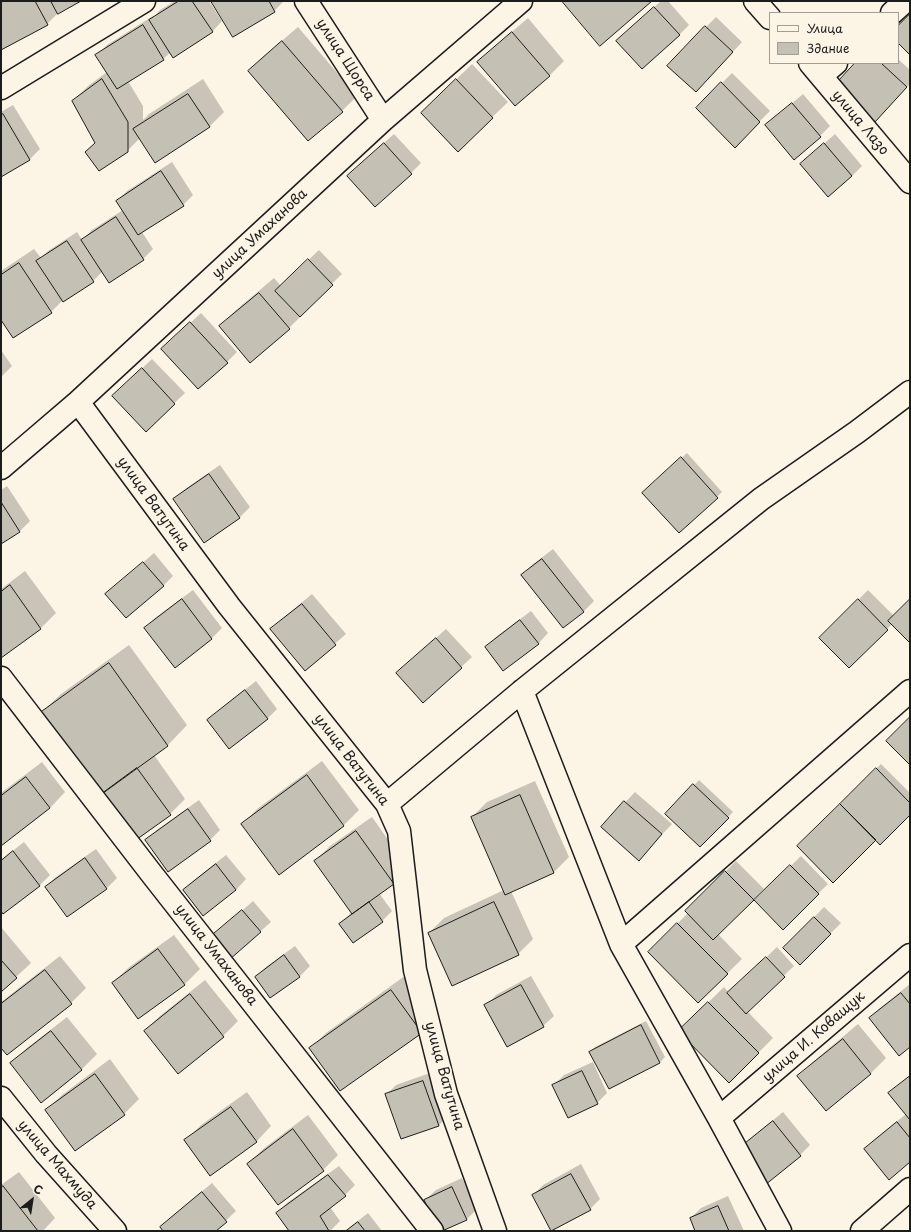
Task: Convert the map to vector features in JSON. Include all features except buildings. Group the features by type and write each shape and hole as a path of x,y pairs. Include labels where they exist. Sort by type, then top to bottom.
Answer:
{"street":[{"path":"1,88 144,1"},
{"name":"улица Щорса","path":"306,1 383,120"},
{"name":"улица Умаханова","path":"1,468 78,402 383,120 521,1"},
{"path":"755,1 769,17"},
{"path":"893,12 905,1"},
{"name":"улица Лазо","path":"822,67 910,182"},
{"path":"387,804 522,691 761,499 857,432 910,392"},
{"name":"улица Ватутина","path":"78,402 229,606 387,804 399,831 415,970 446,1094 495,1231"},
{"name":"улица Умаханова","path":"1,678 166,892 432,1231"},
{"path":"522,691 621,944 719,1118 780,1231"},
{"path":"621,944 910,691"},
{"name":"улица И. Коващук","path":"719,1118 910,955"},
{"name":"улица Махмуда","path":"1,1098 46,1154 115,1231"},
{"path":"862,1231 910,1189"}]}
